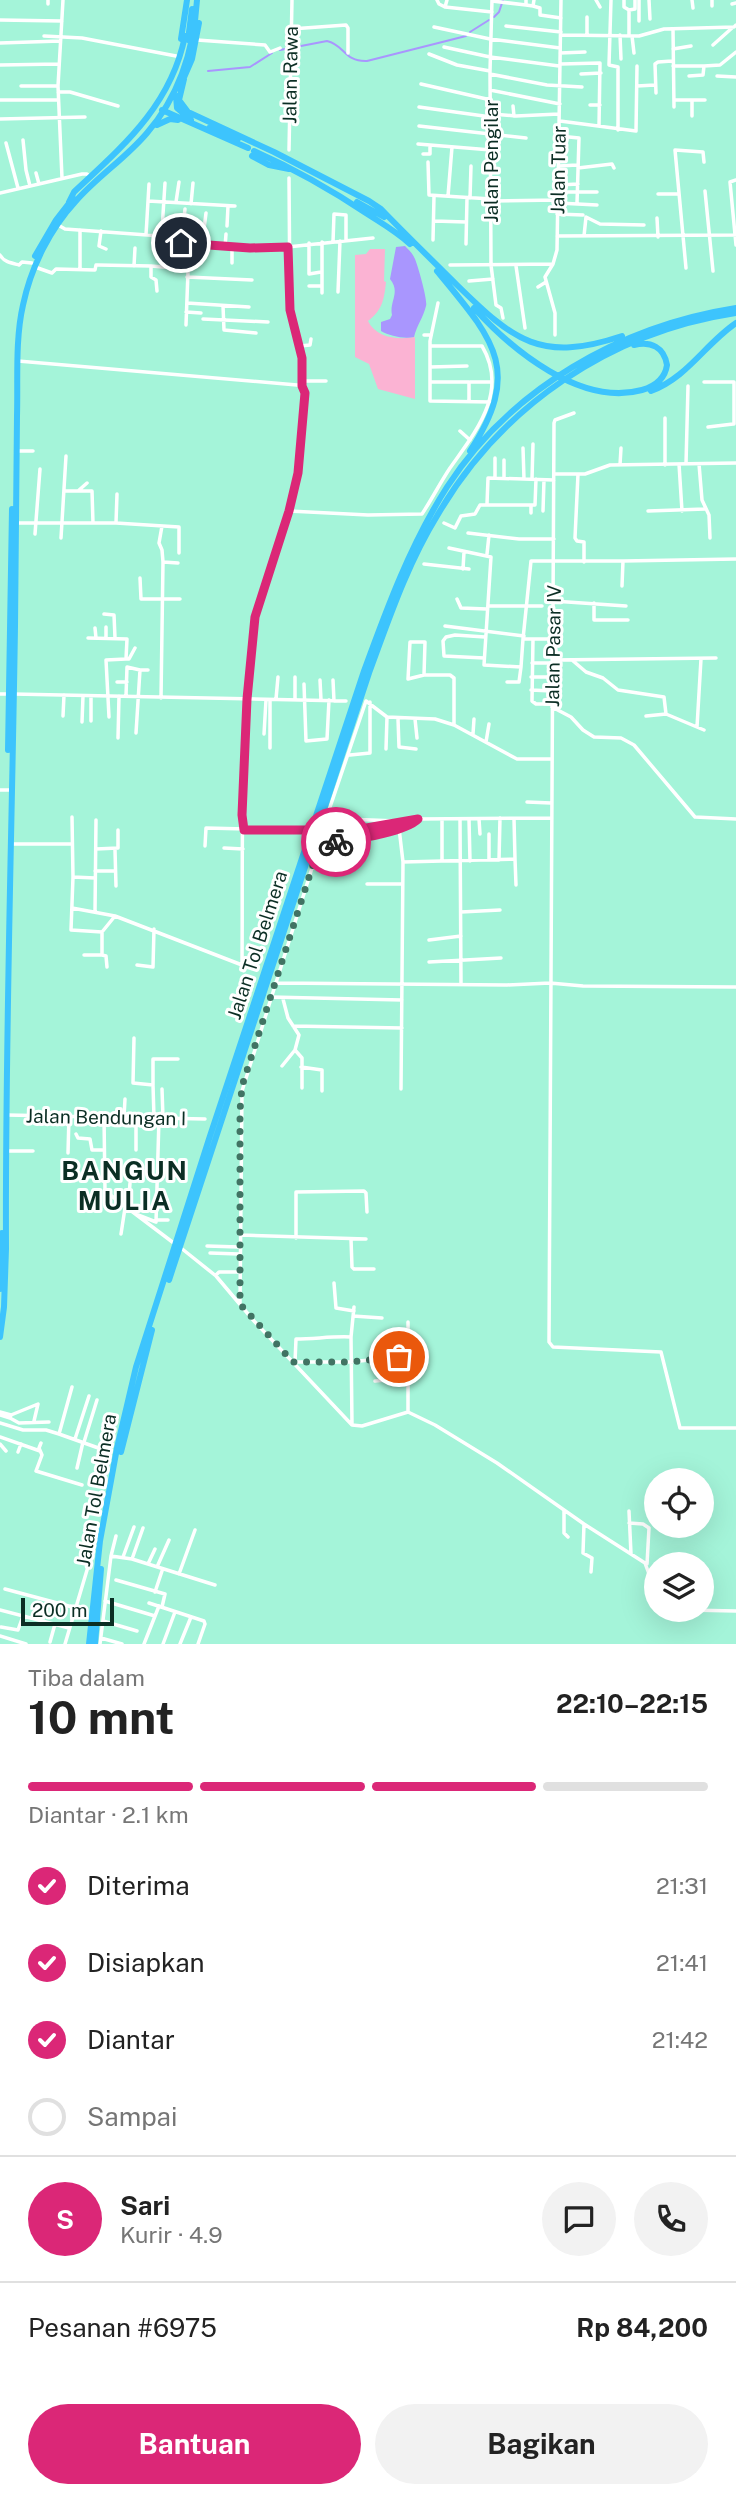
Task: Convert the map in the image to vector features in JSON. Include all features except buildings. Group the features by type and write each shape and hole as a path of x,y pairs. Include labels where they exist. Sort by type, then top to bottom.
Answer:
{"highway":[{"path":"194,0 195,40 180,89 180,104 194,116 249,149 302,172 393,229 501,338 549,373"},
{"path":"69,206 135,152 167,110 192,59 197,40 194,0"},
{"path":"156,103 176,57 194,0"},
{"path":"11,694 21,314 34,265 69,206 74,192 139,130 164,91 177,63 194,0"},
{"path":"0,1337 4,1300 6,1150 2,1081 6,790 10,765 14,340 20,301 46,236 77,197 145,130 164,103 185,52 194,0"},
{"path":"77,197 129,153 167,105 179,81 196,19"},
{"path":"176,94 177,108 188,121"},
{"path":"156,103 232,143 312,171 369,201 496,323 517,337 550,348 575,348 665,324"},
{"path":"157,125 170,119 188,121 230,137 249,149"},
{"path":"433,262 499,334 527,357 549,373 592,392 618,396 654,390 680,375 719,335 736,323"},
{"path":"437,271 482,328 495,353 499,376 496,402 491,416 448,485"},
{"name":"Jalan Tol Belmera","path":"89,1644 103,1521 117,1448 146,1343 378,632 407,561 448,485 488,436 540,388 605,348 665,324 736,310"},
{"name":"Jalan Tol Belmera","path":"95,1644 104,1542 121,1449 146,1343 369,673 411,565 450,494 492,440 543,394 603,356 630,343 674,327 736,310"},
{"path":"576,385 605,392 628,393 652,386 662,379 666,370 664,354 657,346 650,344 636,344 603,356"},
{"path":"0,1289 10,844 6,790"}],"street":[{"path":"61,178 58,86 63,0"},
{"name":"Jalan Rawa","path":"289,150 292,0"},
{"path":"437,0 445,7 492,12"},
{"path":"445,7 447,0"},
{"path":"492,0 526,3 540,8 540,15 561,18"},
{"name":"Jalan Pengilar","path":"492,0 491,265 496,305 501,308 503,318"},
{"path":"533,6 534,0"},
{"name":"Jalan Tuar","path":"546,279 556,256 561,0"},
{"path":"596,0 600,7"},
{"path":"611,0 609,65 618,67 618,130"},
{"path":"624,0 624,8 629,10 635,9 637,0"},
{"path":"637,0 639,21"},
{"path":"649,0 650,19"},
{"path":"692,0 692,8"},
{"path":"712,0 712,6"},
{"path":"629,10 634,53"},
{"path":"587,17 587,35"},
{"path":"0,20 62,21"},
{"path":"291,29 346,25 348,53"},
{"path":"506,26 561,34 630,36 673,29 735,26"},
{"path":"713,45 735,26"},
{"path":"434,27 490,40 585,52"},
{"path":"673,29 674,107"},
{"path":"620,35 621,59"},
{"path":"44,36 60,39"},
{"path":"0,43 85,38 176,57"},
{"path":"197,40 265,45 269,52 281,48"},
{"path":"673,49 691,46"},
{"path":"444,47 490,57 560,65 600,63 599,126"},
{"path":"656,93 656,62 720,65 736,52"},
{"path":"429,54 457,65 490,73 559,87 582,87"},
{"path":"0,65 59,64"},
{"path":"689,76 702,76 704,65"},
{"path":"560,121 618,130 637,130 637,66"},
{"path":"581,74 601,73"},
{"path":"717,76 736,77"},
{"path":"421,84 491,100"},
{"path":"637,86 655,85"},
{"path":"20,86 58,86"},
{"path":"491,90 559,104"},
{"path":"58,92 70,92 118,106"},
{"path":"0,100 58,100"},
{"path":"674,100 705,100"},
{"path":"692,100 692,116"},
{"path":"590,104 600,104"},
{"path":"513,106 514,116"},
{"path":"419,107 491,115 559,114"},
{"path":"0,119 85,117"},
{"path":"419,126 526,138"},
{"path":"559,136 579,138 578,203"},
{"path":"23,139 30,186"},
{"path":"6,143 18,189"},
{"path":"418,144 491,150"},
{"path":"423,154 430,154 430,145"},
{"path":"449,196 452,146"},
{"path":"686,268 675,150 703,152 704,162"},
{"path":"428,162 428,193 434,196 597,205"},
{"path":"559,166 612,164 614,168"},
{"path":"466,244 471,166"},
{"path":"36,173 39,184"},
{"path":"0,194 61,178 85,174 90,177"},
{"path":"72,908 115,915 242,965 243,799 247,699 255,617 289,511 301,454 305,393 300,346 290,310 289,178"},
{"path":"736,180 730,182 736,244"},
{"path":"176,202 178,182"},
{"path":"162,230 165,183"},
{"path":"191,204 193,183"},
{"path":"146,235 149,184"},
{"path":"558,185 578,184"},
{"path":"705,191 713,271"},
{"path":"558,192 597,192"},
{"path":"659,194 678,194"},
{"path":"433,240 434,196"},
{"path":"148,201 234,206"},
{"path":"227,226 228,206"},
{"path":"181,243 185,209"},
{"path":"202,246 206,213"},
{"path":"333,242 334,214 346,215 346,240"},
{"path":"557,214 583,215"},
{"path":"584,236 586,218 600,224 644,225"},
{"path":"657,218 658,237"},
{"path":"434,221 466,222"},
{"path":"58,225 65,229 162,236 189,245 225,247 288,247 373,238"},
{"path":"80,230 80,269"},
{"path":"101,231 99,246 106,249"},
{"path":"225,247 226,233"},
{"path":"557,236 736,235"},
{"path":"338,292 340,241"},
{"path":"322,242 322,293"},
{"path":"309,243 309,274 321,272"},
{"path":"186,325 189,245"},
{"path":"232,247 232,263"},
{"path":"134,266 135,248"},
{"path":"0,255 8,262 19,265 22,262 52,273 56,268 95,270 96,265 187,269"},
{"path":"450,265 553,264"},
{"path":"151,266 151,277 156,281 156,291"},
{"path":"516,266 525,328"},
{"path":"187,277 252,280"},
{"path":"539,278 546,279"},
{"path":"469,281 493,279"},
{"path":"538,287 546,279"},
{"path":"546,279 555,313 555,335"},
{"path":"309,286 321,286"},
{"path":"187,303 249,307"},
{"path":"438,303 431,335 430,401 490,402"},
{"path":"223,306 224,330 256,333"},
{"path":"186,312 201,313"},
{"path":"203,319 268,322"},
{"path":"424,335 431,335"},
{"path":"300,346 310,345 311,339"},
{"path":"289,511 368,515 422,514 482,422 490,402 492,382 490,363 481,345 431,346"},
{"path":"18,361 302,384 326,381"},
{"path":"430,367 467,366"},
{"path":"431,382 492,382"},
{"path":"469,401 470,382"},
{"path":"704,382 735,382 735,424 708,426"},
{"path":"686,464 688,386"},
{"name":"Jalan Pasar IV","path":"574,413 554,421 548,1284 550,1345 661,1352 680,1428 736,1428"},
{"path":"665,418 665,465"},
{"path":"460,431 470,440"},
{"path":"444,523 454,529 461,515 475,514 480,505 536,504 533,444"},
{"path":"523,447 524,479"},
{"path":"621,448 621,465"},
{"path":"17,451 33,451"},
{"path":"61,538 66,456"},
{"path":"495,458 495,478"},
{"path":"504,460 504,478"},
{"path":"555,474 578,474 621,465 736,463"},
{"path":"679,464 682,511"},
{"path":"699,464 702,499 709,515 709,538"},
{"path":"35,534 40,469"},
{"path":"578,474 575,538 584,541 584,562"},
{"path":"487,505 487,480 554,480"},
{"path":"543,511 544,480"},
{"path":"78,491 87,483"},
{"path":"65,492 93,492 93,523"},
{"path":"116,523 117,494"},
{"path":"531,506 531,513"},
{"path":"649,512 705,509"},
{"path":"16,523 116,523 180,528 179,553"},
{"path":"161,698 163,562 159,543 162,525"},
{"path":"468,533 519,539 554,539"},
{"path":"487,555 489,535"},
{"path":"449,548 491,557 485,666 521,667"},
{"path":"463,569 464,552"},
{"path":"507,682 519,682 530,562 736,559"},
{"path":"622,586 623,561"},
{"path":"163,562 178,563"},
{"path":"424,564 469,569"},
{"path":"140,578 140,598 180,599"},
{"path":"457,599 461,608 542,606"},
{"path":"553,601 626,606"},
{"path":"594,603 594,620 628,620"},
{"path":"104,614 114,615 114,638"},
{"path":"444,626 485,630 524,638 553,639"},
{"path":"106,627 106,638"},
{"path":"95,628 96,638"},
{"path":"484,658 444,656 443,641 455,635 485,637"},
{"path":"88,638 127,639 125,659"},
{"path":"533,639 531,690 534,703 552,705 594,737 617,738 634,745 692,816 736,819"},
{"path":"424,675 425,642 410,642 408,679 424,675 450,675 454,678 454,725"},
{"path":"109,717 106,660 129,659 135,648"},
{"path":"532,663 716,658"},
{"path":"697,727 701,659"},
{"path":"572,660 586,672 603,678 618,690 664,697 666,714"},
{"path":"126,696 128,667 148,670"},
{"path":"136,733 140,670"},
{"path":"276,700 278,677"},
{"path":"295,677 295,700"},
{"path":"531,677 552,677"},
{"path":"320,680 321,700"},
{"path":"304,684 306,741 325,741 333,680"},
{"path":"117,682 127,682"},
{"path":"531,690 552,691"},
{"path":"0,694 346,701"},
{"path":"63,716 64,695"},
{"path":"82,722 83,695"},
{"path":"91,696 91,721"},
{"path":"118,738 119,696"},
{"path":"264,734 268,700"},
{"path":"268,700 270,748"},
{"path":"370,702 366,701 327,816 399,821"},
{"path":"370,702 387,717 435,719 454,725 517,759 551,759"},
{"path":"349,755 370,753 370,702"},
{"path":"646,716 666,714 704,730"},
{"path":"387,717 387,749"},
{"path":"415,718 417,738"},
{"path":"398,719 399,747 416,749"},
{"path":"473,734 474,719"},
{"path":"486,741 489,724"},
{"path":"527,802 551,803"},
{"path":"72,817 71,930 102,932"},
{"path":"499,860 500,818"},
{"path":"514,818 516,885"},
{"path":"205,846 205,828 330,831 355,830 418,819 551,818"},
{"path":"240,1304 242,1091 321,845 358,839 415,823 418,819"},
{"path":"442,819 442,861"},
{"path":"460,819 461,984"},
{"path":"469,819 470,861"},
{"path":"479,819 480,834"},
{"path":"95,912 96,820"},
{"path":"399,828 403,862 401,1088"},
{"path":"116,886 115,850 119,847 118,830"},
{"path":"488,834 489,860"},
{"path":"10,844 72,844"},
{"path":"224,848 243,849"},
{"path":"96,849 115,850"},
{"path":"403,862 515,859"},
{"path":"95,871 116,871"},
{"path":"73,877 95,878"},
{"path":"366,884 402,884"},
{"path":"461,912 500,911"},
{"path":"102,955 102,932 115,915"},
{"path":"136,965 153,967 154,929"},
{"path":"429,940 461,936"},
{"path":"84,955 107,956 107,967"},
{"path":"429,962 501,958"},
{"path":"275,983 550,983 583,986 736,987"},
{"path":"270,998 402,1000"},
{"path":"282,1066 295,1050 299,1035 286,1013 283,999"},
{"path":"293,1026 402,1028"},
{"path":"134,1038 133,1083 153,1085"},
{"path":"295,1050 302,1056 302,1088"},
{"path":"158,1118 153,1085 153,1059 178,1059"},
{"path":"301,1067 321,1070 322,1091"},
{"path":"156,1220 158,1118 162,1089"},
{"path":"124,1117 125,1099"},
{"name":"Jalan Bendungan I","path":"4,1115 205,1119"},
{"path":"68,1153 69,1116"},
{"path":"104,1116 104,1189 216,1276 352,1425 362,1426 408,1412 487,1456 644,1564"},
{"path":"136,1118 136,1150"},
{"path":"76,1134 78,1138 90,1139 92,1150 104,1150"},
{"path":"6,1150 33,1151"},
{"path":"121,1234 130,1183"},
{"path":"296,1238 296,1192 364,1191 367,1212"},
{"path":"157,1200 168,1201 168,1211"},
{"path":"137,1215 154,1223 156,1220 168,1220"},
{"path":"240,1235 366,1239"},
{"path":"351,1239 352,1267 374,1269"},
{"path":"206,1246 239,1247"},
{"path":"210,1253 239,1254"},
{"path":"216,1276 219,1272 240,1272"},
{"path":"334,1283 336,1308 382,1318"},
{"path":"352,1425 350,1362 354,1311"},
{"path":"408,1322 408,1412"},
{"path":"294,1362 296,1339 351,1337"},
{"path":"382,1350 407,1345"},
{"path":"294,1362 350,1362 408,1356"},
{"path":"376,1381 408,1378"},
{"path":"59,1434 72,1387"},
{"path":"75,1439 89,1396"},
{"path":"78,1468 97,1400"},
{"path":"10,1417 38,1404 34,1421"},
{"path":"0,1414 19,1423 49,1422"},
{"path":"0,1423 23,1430 44,1430 104,1450"},
{"path":"0,1437 40,1451"},
{"path":"41,1443 42,1455 37,1472 82,1485"},
{"path":"0,1444 6,1451"},
{"path":"18,1452 20,1444"},
{"path":"564,1510 564,1534 568,1537"},
{"path":"629,1511 631,1554"},
{"path":"584,1524 583,1553 592,1558 591,1572"},
{"path":"629,1524 643,1524 649,1528 647,1552"},
{"path":"123,1557 134,1527"},
{"path":"132,1559 143,1528"},
{"path":"179,1574 195,1530"},
{"path":"100,1644 116,1536"},
{"path":"157,1567 169,1540"},
{"path":"148,1564 155,1549"},
{"path":"65,1644 93,1550"},
{"path":"111,1556 132,1559 215,1585"},
{"path":"155,1591 162,1571"},
{"path":"116,1580 166,1595 144,1644"},
{"path":"5,1589 76,1608"},
{"path":"105,1601 155,1616"},
{"path":"149,1603 205,1623 198,1644"},
{"path":"0,1610 70,1628"},
{"path":"714,1611 736,1611"},
{"path":"163,1644 176,1612"},
{"path":"1,1627 18,1630 23,1616"},
{"path":"180,1644 191,1617"},
{"path":"103,1621 137,1631"},
{"path":"50,1642 55,1624"},
{"path":"0,1636 26,1644"},
{"path":"101,1638 121,1644"}],"shaded area":[{"path":"405,246 415,259 426,303 414,337 410,338 381,331 381,322 390,319 392,315 395,288 390,279 396,247"},
{"path":"370,249 385,249 386,282 382,304 368,321 376,331 388,337 415,337 415,399 378,389 369,364 355,357 355,255 366,254"}],"waterway":[{"path":"494,17 503,0"},
{"path":"470,32 489,20"},
{"path":"280,50 327,41 354,59 367,61 466,36"},
{"path":"208,71 250,67 272,53"}],"way so far":[{"path":"336,842 324,843 318,849 242,1086 240,1304 293,1362 350,1362 399,1357"}],"district":[{"name":"BANGUN MULIA","path":"125,1185"}],"route":[{"path":"181,243 250,248 288,247 290,310 300,346 302,386 305,393 301,454 289,511 255,617 247,699 242,815 244,830 355,830 418,819 415,823 380,834 336,842"}]}
